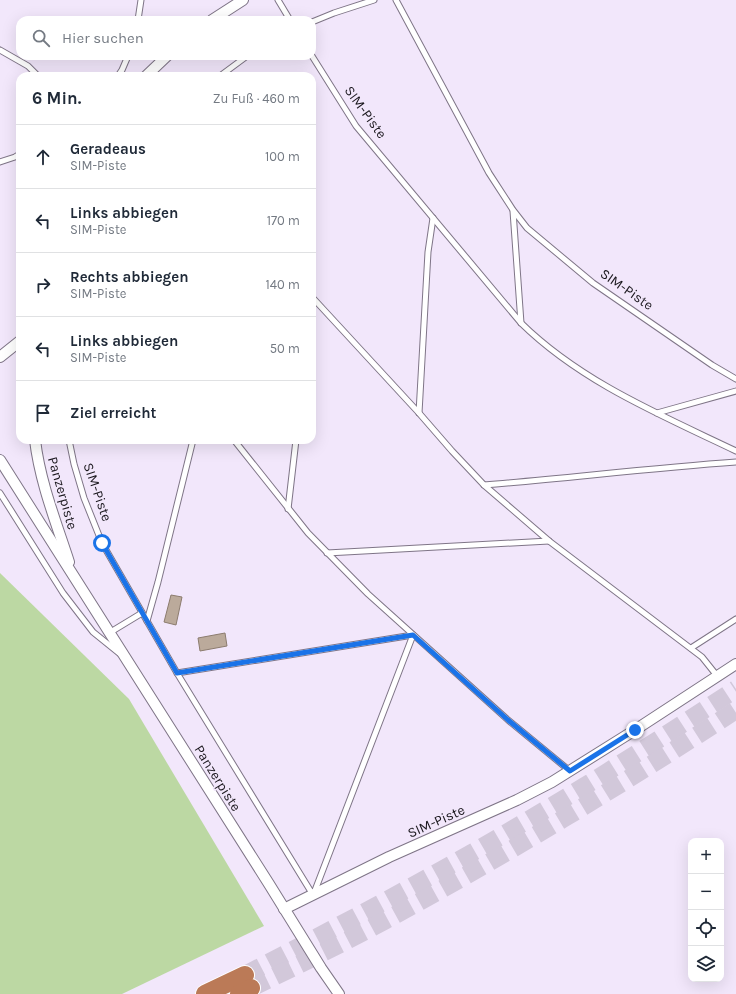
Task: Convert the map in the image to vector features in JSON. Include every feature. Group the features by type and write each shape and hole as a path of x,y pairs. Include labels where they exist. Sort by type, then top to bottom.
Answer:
{"highway":[{"path":"205,994 245,986"}],"street":[{"path":"218,16 243,0"},
{"path":"150,72 163,60"},
{"path":"0,357 16,345"},
{"name":"Panzerpiste","path":"35,444 47,496 74,577"},
{"name":"Panzerpiste","path":"0,460 321,968 339,994"},
{"name":"SIM-Piste","path":"284,909 435,836 517,800 570,771 736,664"}],"lane":[{"path":"139,16 142,0"},
{"path":"278,0 288,16"},
{"path":"316,20 374,0"},
{"name":"SIM-Piste","path":"396,0 488,173 512,210 527,228 593,284 712,365 736,379"},
{"path":"0,50 16,59"},
{"path":"18,60 28,66 34,72"},
{"path":"120,72 126,60"},
{"path":"225,72 242,60"},
{"name":"SIM-Piste","path":"315,60 356,126 521,323 538,340 564,359 624,396 736,451"},
{"path":"0,162 16,156"},
{"name":"SIM-Piste","path":"512,210 521,323"},
{"path":"419,413 428,252 433,218"},
{"path":"316,301 484,485 549,541 691,648 708,663 718,677"},
{"path":"657,413 736,391"},
{"name":"SIM-Piste","path":"70,444 74,464 93,524 108,554 177,673 313,895"},
{"path":"147,621 192,444"},
{"path":"237,444 308,533 368,594 508,720 570,771"},
{"path":"288,509 296,444"},
{"path":"484,485 562,479 676,466 736,462"},
{"path":"0,493 63,593 93,632 126,660"},
{"path":"327,553 549,541"},
{"path":"109,632 142,613"},
{"path":"691,648 736,619"},
{"path":"177,673 413,635"},
{"path":"313,895 413,635"}],"green space":[{"path":"0,573 129,699 264,926 122,994 0,994"}],"building":[{"path":"171,595 182,597 176,625 164,622"},
{"path":"225,633 227,646 200,651 198,638"}],"tunnel":[{"path":"245,975 380,904 480,848 598,778 736,689"},
{"path":"251,988 369,929 519,845 607,792 736,710"}],"route":[{"path":"102,543 177,673 413,635 508,720 570,771 635,730"}]}
